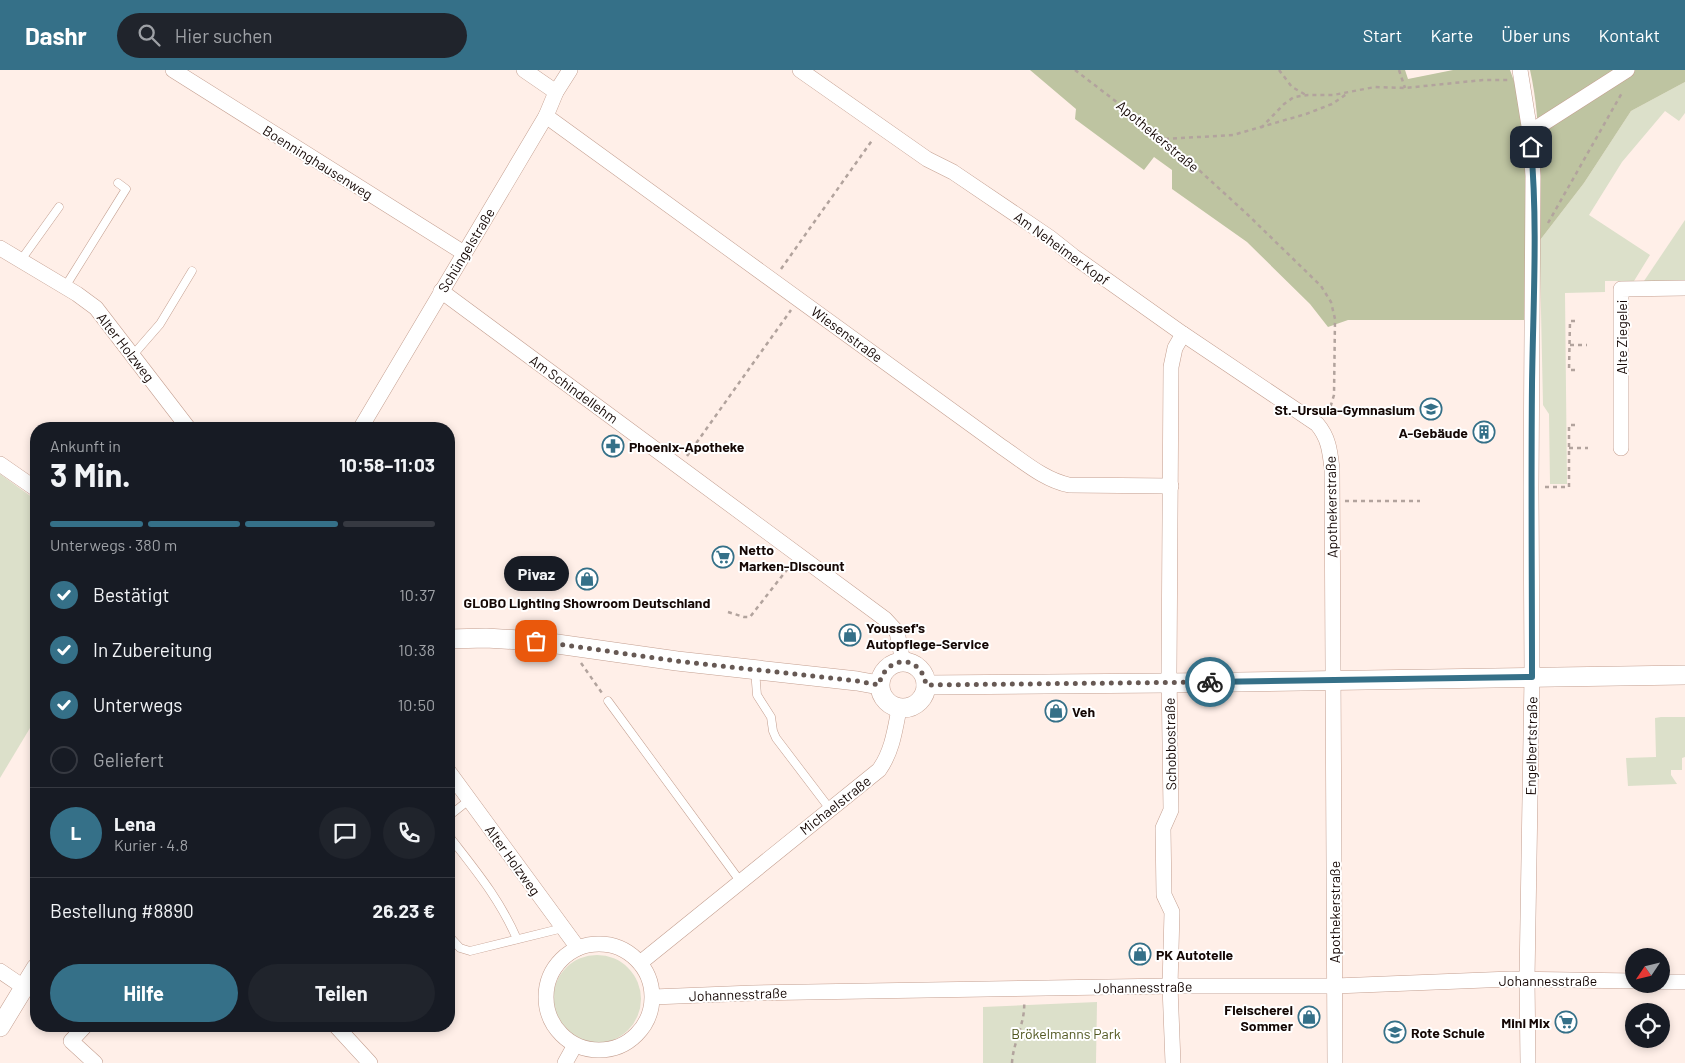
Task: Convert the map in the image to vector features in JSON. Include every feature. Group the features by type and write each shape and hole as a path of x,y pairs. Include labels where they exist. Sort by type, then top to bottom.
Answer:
{"street":[{"name":"Boenninghausenweg","path":"173,70 464,253"},
{"path":"524,70 556,92"},
{"name":"Schüngelstraße","path":"364,422 546,116 556,92 570,70"},
{"name":"Am Neheimer Kopf","path":"800,70 927,159 953,172 1049,237 1072,256 1183,334 1317,424 1322,430"},
{"path":"1530,132 1627,70"},
{"name":"Engelbertstraße","path":"1521,75 1530,132 1534,176 1531,487 1532,677 1527,979 1528,1063"},
{"name":"Wiesenstraße","path":"546,116 1046,477 1069,486 1171,486"},
{"name":"Alter Holzweg","path":"0,248 65,286 96,308 184,422"},
{"name":"Alte Ziegelei","path":"1621,448 1621,289 1685,288"},
{"name":"Am Schindellehm","path":"441,291 800,554 885,619 895,628 900,641 903,662"},
{"name":"Schobbostraße","path":"1173,1063 1170,986 1172,912 1164,895 1163,838 1164,822 1171,810 1171,367 1175,348 1183,334"},
{"name":"Apothekerstraße","path":"1322,430 1330,448 1335,1063"},
{"path":"0,464 30,485"},
{"path":"455,639 510,639 578,646 677,661 879,685"},
{"path":"903,662 917,666 925,678 926,685 922,698 918,703 906,709 898,709 884,701 880,694 879,685 881,676 886,668 894,663 903,662"},
{"path":"926,685 1685,675"},
{"name":"Michaelstraße","path":"640,963 872,776 883,765 892,741 898,709"},
{"name":"Alter Holzweg","path":"455,780 578,948"},
{"path":"599,944 616,946 630,953 640,963 648,975 653,997 652,1007 644,1026 634,1038 621,1046 605,1050 590,1050 575,1045 561,1034 552,1022 547,1008 546,994 549,979 560,961 578,948 599,944"},
{"path":"0,971 25,988"},
{"path":"0,1027 30,979"},
{"name":"Johannesstraße","path":"653,997 753,993 1023,990 1170,986 1334,986 1527,979 1625,981"},
{"path":"1670,982 1685,982"},
{"path":"79,1032 71,1041 95,1063"},
{"path":"342,1032 370,1063"},
{"path":"565,1063 575,1045"}],"lane":[{"path":"65,286 126,189 118,183"},
{"path":"21,260 59,207"},
{"path":"134,355 160,324 192,271"},
{"path":"755,670 757,696 771,716 776,738 830,809"},
{"path":"608,701 740,881"},
{"path":"455,811 469,800"},
{"path":"455,844 495,895 517,939"},
{"path":"455,943 460,948 470,951 563,928"}],"path":[{"name":"Apothekerstraße","path":"1075,70 1165,139 1322,286 1334,310 1335,319 1334,395 1322,430"},
{"path":"1279,70 1292,87 1308,95"},
{"path":"1399,70 1405,88"},
{"path":"1261,128 1284,104 1294,97 1333,95 1375,87 1405,88 1521,75"},
{"path":"1534,248 1625,87"},
{"path":"1165,139 1232,135 1261,128 1332,104 1349,92"},
{"path":"773,280 881,128"},
{"path":"679,466 799,298"},
{"path":"1575,321 1570,321 1569,370 1575,370"},
{"path":"1570,345 1587,345"},
{"path":"1537,487 1570,487 1570,425 1575,425"},
{"path":"1570,448 1588,448"},
{"path":"1331,502 1420,501"},
{"path":"728,612 744,618 750,617 800,554"},
{"path":"578,646 578,660 608,701"},
{"path":"1012,1063 1015,1044 1025,1012 1023,990"}],"green space":[{"path":"1030,70 1405,70 1408,79 1453,70 1510,70 1518,92 1527,157 1526,320 1348,320 1328,327 1310,304 1247,242 1172,189 1172,170 1154,157 1144,170 1075,119 1076,109"},
{"path":"1530,70 1685,70 1685,82 1631,111 1584,183 1537,244 1538,135 1537,113"},
{"path":"1685,82 1685,113 1679,121 1665,111 1622,162 1589,215 1650,255 1634,281 1605,281 1605,292 1565,293 1567,484 1550,484 1549,414 1543,405 1540,264 1537,244 1584,183 1631,111"},
{"path":"1685,220 1685,281 1644,281"},
{"path":"0,474 30,496 30,728 0,778"},
{"path":"1685,717 1685,757 1682,758 1682,770 1671,770 1671,775 1677,784 1628,786 1626,758 1656,757 1655,718"},
{"path":"597,955 614,958 628,968 638,982 641,999 638,1016 628,1030 614,1040 597,1043 580,1040 566,1030 556,1016 553,999 556,982 566,968 580,958"},
{"name":"Brökelmanns Park","path":"1097,1002 1096,1063 983,1063 983,1007"}],"way so far":[{"path":"536,641 620,651 677,661 879,685 881,676 886,668 894,663 903,662 917,666 925,678 926,685 1210,682"}],"place":[{"name":"St.-Ursula-Gymnasium","path":"1431,409"},
{"name":"A-Gebäude","path":"1484,432"},
{"name":"Phoenix-Apotheke","path":"613,446"},
{"name":"Netto Marken-Discount","path":"723,557"},
{"name":"GLOBO Lighting Showroom Deutschland","path":"587,579"},
{"name":"Youssef's Autopflege-Service","path":"850,635"},
{"name":"Pivaz","path":"536,641"},
{"name":"Veh","path":"1056,711"},
{"name":"PK Autoteile","path":"1140,954"},
{"name":"Fleischerei Sommer","path":"1309,1017"},
{"name":"Mini Mix","path":"1566,1022"},
{"name":"Rote Schule","path":"1395,1032"}],"route":[{"path":"1210,682 1532,677 1531,487 1534,176 1531,147"}]}
